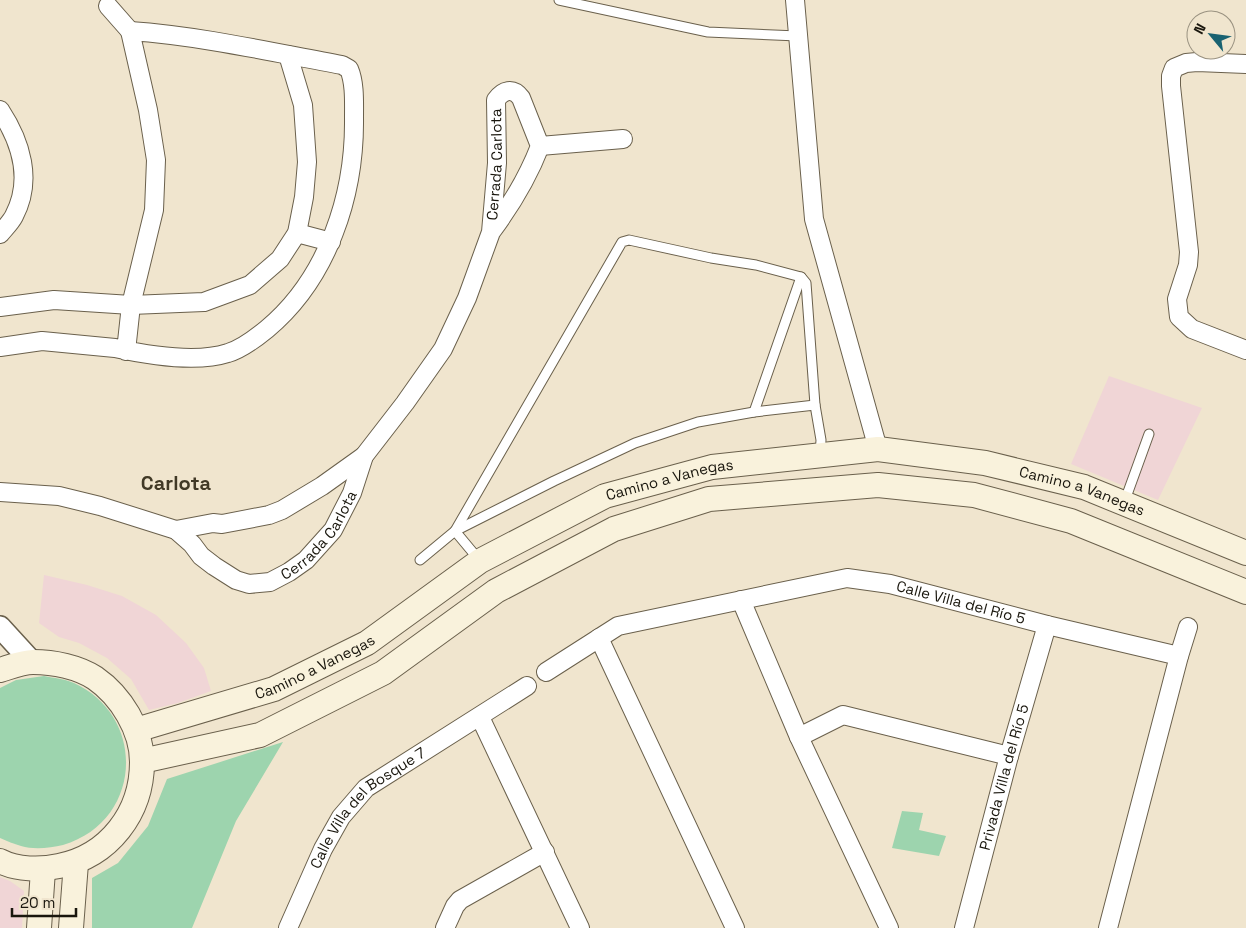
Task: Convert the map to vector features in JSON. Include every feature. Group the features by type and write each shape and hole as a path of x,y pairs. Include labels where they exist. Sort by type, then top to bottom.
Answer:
{"main road":[{"name":"Camino a Vanegas","path":"136,730 274,690 367,643 480,560 606,496 712,467 878,449 985,463 1084,488 1246,553"},
{"name":"Camino a Vanegas","path":"142,761 260,735 383,674 496,592 614,529 709,499 878,485 974,495 1071,521 1246,592"},
{"path":"0,670 32,662 65,665 95,678 120,701 136,730 142,761 138,793 125,823 103,847 76,863 43,870 7,865 0,861"},
{"path":"71,928 76,863"},
{"path":"39,928 43,870"}],"street":[{"path":"795,0 814,219 878,449"},
{"path":"108,6 130,31 148,110 156,160 154,210 131,305 126,351"},
{"path":"0,347 42,342 183,358 200,358 229,353 255,338 278,319 297,298 331,242 346,197 354,146 354,94 349,69 342,65 288,55 159,33 130,31"},
{"path":"0,307 54,300 131,305 204,302 250,285 280,259 297,233 304,197 307,162 303,105 288,55"},
{"path":"1246,64 1186,63 1174,68 1170,86 1189,252 1188,265 1177,299 1179,317 1192,329 1246,350"},
{"name":"Cerrada Carlota","path":"176,530 213,523 222,524 269,515 282,510 322,486 364,456 405,404 443,350 467,298 492,232 516,197 531,170 540,146 521,98 518,94 509,91 504,91 496,100 497,163 492,232"},
{"path":"0,110 19,144 23,162 23,180 21,197 14,216 0,234"},
{"path":"540,146 623,139"},
{"path":"297,233 331,242"},
{"name":"Cerrada Carlota","path":"0,492 59,496 100,506 176,530 192,544 201,556 236,580 249,584 270,582 306,560 333,530 352,493 364,456"},
{"name":"Calle Villa del Río 5","path":"546,672 618,626 847,578 890,584 1047,626 1179,656"},
{"path":"741,600 799,737 889,928"},
{"name":"Privada Villa del Río 5","path":"964,928 1009,756 1047,626"},
{"path":"0,627 32,662"},
{"path":"1108,928 1188,627"},
{"path":"599,638 734,928"},
{"name":"Calle Villa del Bosque 7","path":"288,928 323,849 341,817 366,788 526,686"},
{"path":"799,737 843,715 1009,756"},
{"path":"480,717 580,928"},
{"path":"445,928 455,906 460,900 545,852"}],"lane":[{"path":"559,0 708,32 798,36"},
{"path":"455,531 622,242 628,240 711,258 756,265 801,277 806,284 815,405 821,440 820,455"},
{"path":"754,412 801,277"},
{"path":"420,560 455,531 554,481 635,444 698,422 754,412 815,405"},
{"path":"1124,503 1149,434"},
{"path":"455,531 480,560"}],"shaded area":[{"path":"1109,376 1202,408 1158,500 1071,464"},
{"path":"44,575 87,585 122,596 156,615 186,643 204,668 211,691 178,703 149,710 131,679 107,658 79,643 59,637 39,623"},
{"path":"0,877 10,881 24,891 22,928 0,928"}],"green space":[{"path":"44,676 74,683 98,699 115,719 124,743 126,768 121,793 108,815 89,833 63,845 31,848 0,838 0,688 16,680"},
{"path":"283,742 236,821 192,928 92,928 92,878 118,863 148,826 167,779"},
{"path":"902,811 923,813 919,830 946,836 939,856 892,848"}],"district":[{"name":"Carlota","path":"176,483"}]}
